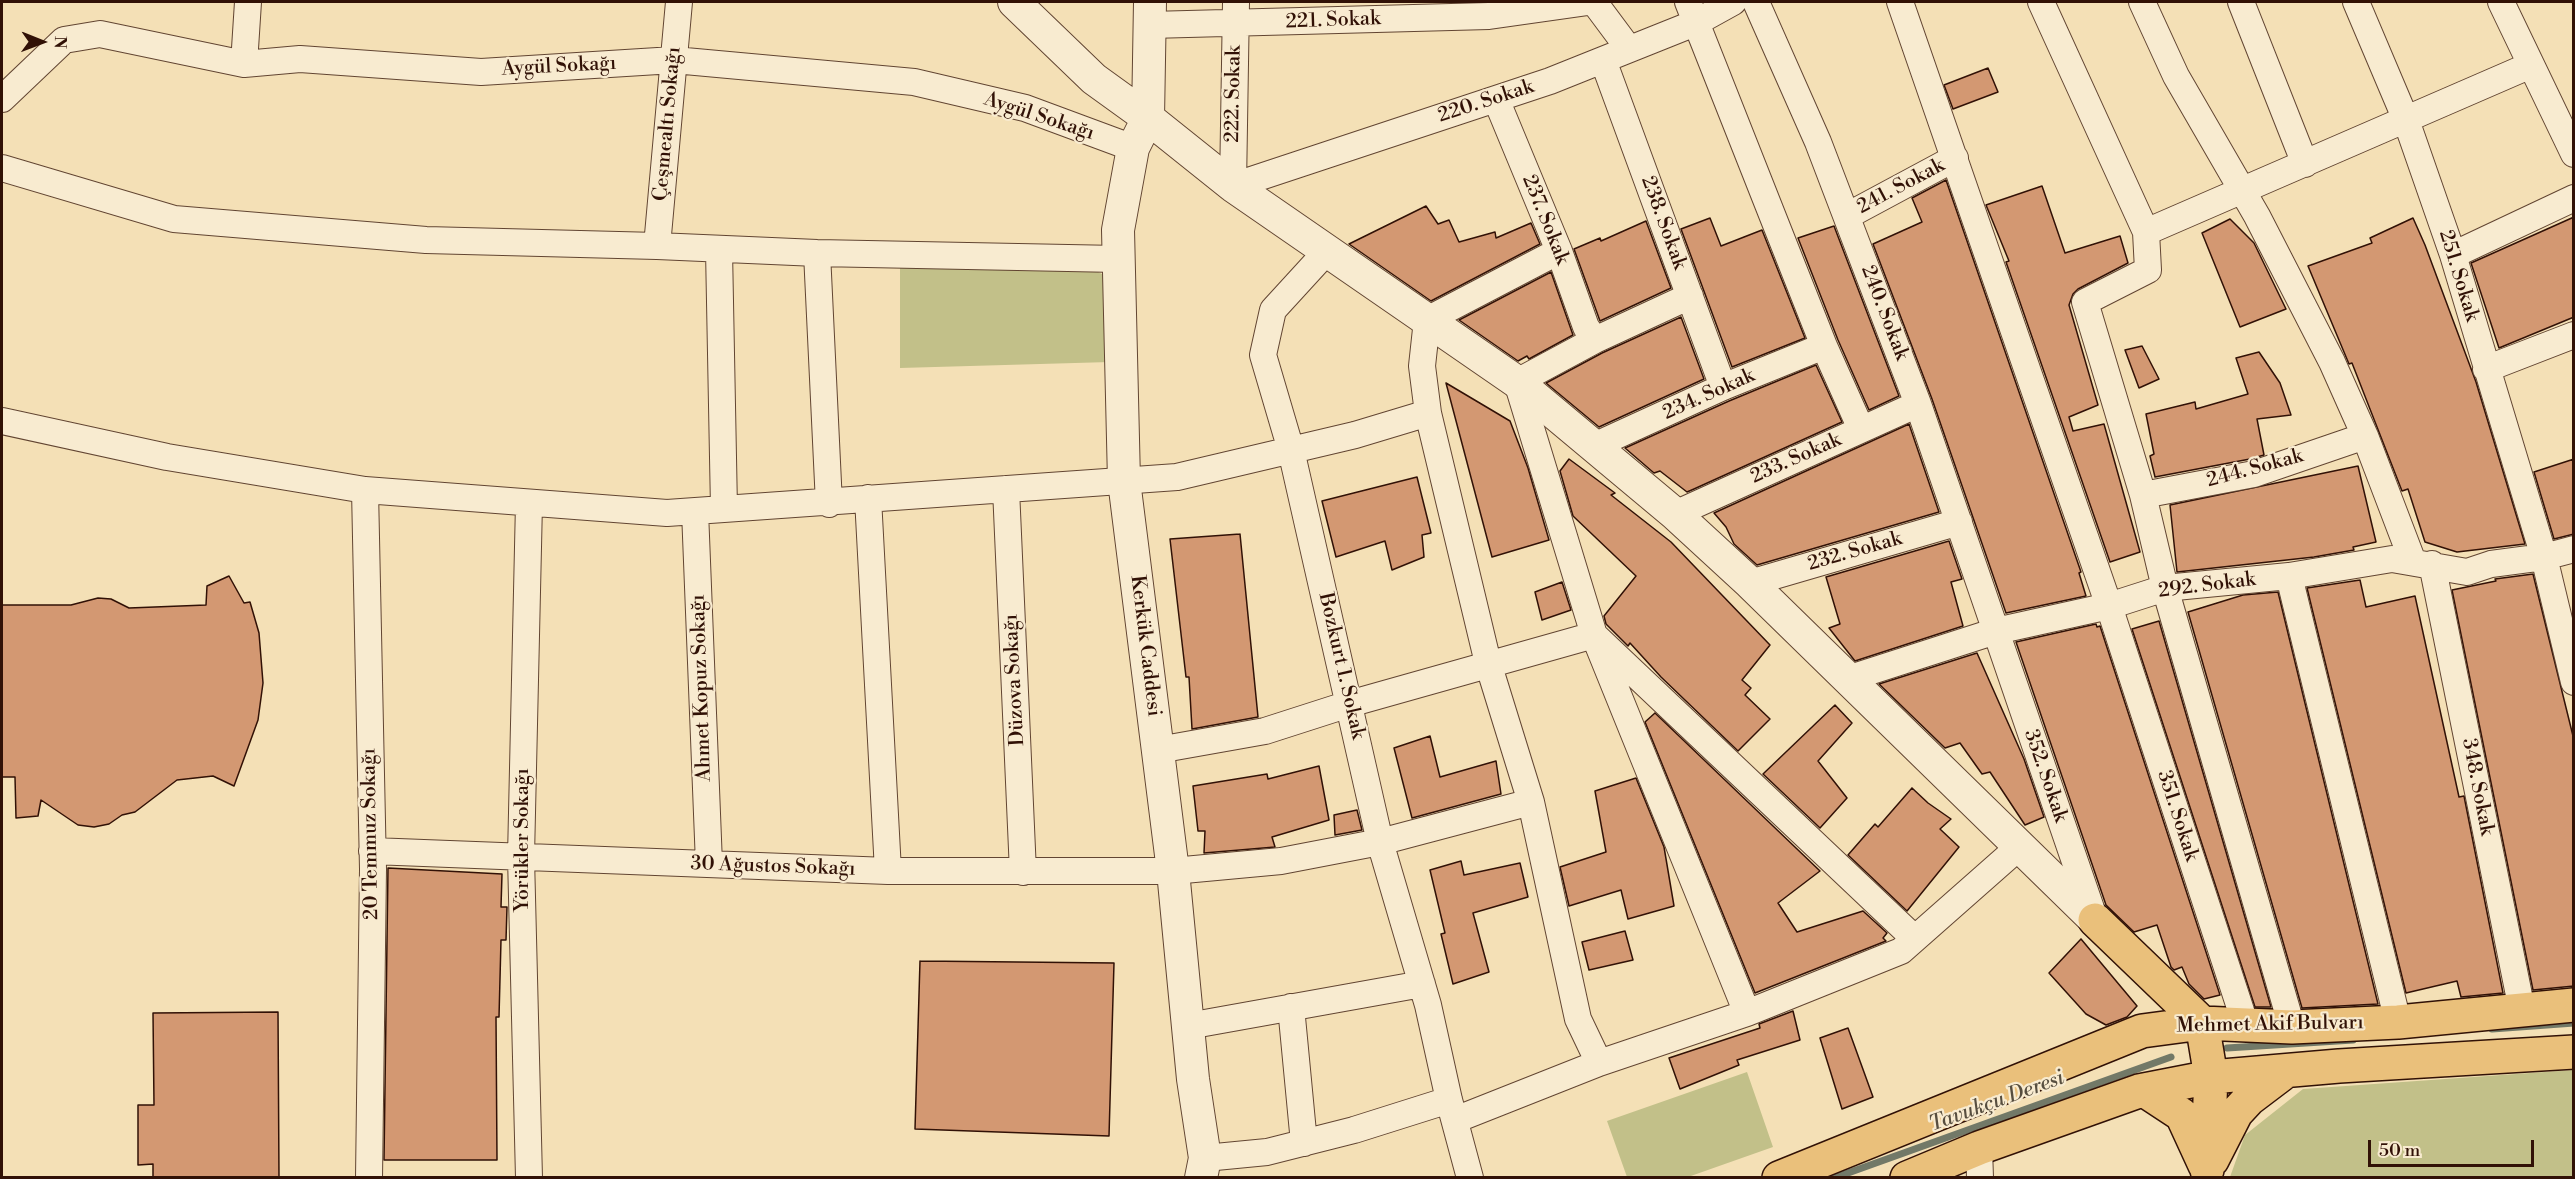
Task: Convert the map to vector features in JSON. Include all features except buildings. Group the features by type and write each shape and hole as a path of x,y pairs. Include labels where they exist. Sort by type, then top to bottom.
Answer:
{"main road":[{"path":"2095,920 2202,1023 2211,1077 2209,1175"},
{"path":"2095,920 2141,982 2149,998 2148,1022 2142,1031"},
{"name":"Mehmet Akif Bulvarı","path":"1779,1178 2142,1031 2202,1023 2292,1027 2398,1022 2574,1005"},
{"name":"Mehmet Akif Bulvarı","path":"1907,1178 1980,1163 2144,1090 2211,1077 2339,1066 2574,1052"},
{"path":"2209,1175 2236,1113 2249,1099 2286,1071"},
{"path":"2144,1090 2181,1115 2209,1175"}],"street":[{"path":"244,64 248,2"},
{"name":"Çeşmealtı Sokağı","path":"657,246 679,2"},
{"path":"1014,2 1094,79 1148,118 1233,186 1517,382 1675,514 1750,583 2095,920"},
{"name":"221. Sokak","path":"1150,13 1489,16 1588,2"},
{"path":"1594,2 1629,50"},
{"name":"220. Sokak","path":"1233,186 1496,99 1603,60 1629,50 1691,12 1733,2"},
{"name":"240. Sokak","path":"1756,2 1818,142 1847,216 1918,404 1996,631"},
{"name":"351. Sokak","path":"1900,2 2109,606 2246,1026"},
{"path":"2041,2 2146,232 2148,270 2085,302 2143,495 2165,588 2292,1027"},
{"name":"348. Sokak","path":"2142,2 2176,76 2243,192 2332,362 2423,563 2522,1010"},
{"path":"2241,2 2306,164"},
{"name":"251. Sokak","path":"2356,2 2406,120 2453,255 2544,557 2574,682"},
{"path":"2501,2 2574,154"},
{"path":"1691,12 1824,346 1862,429"},
{"path":"1148,118 1150,13"},
{"name":"222. Sokak","path":"1233,186 1236,13"},
{"name":"Aygül Sokağı","path":"2,99 64,40 100,34 244,64 300,59 481,72 674,60 914,82 1024,108 1133,148"},
{"name":"238. Sokak","path":"1603,60 1723,387"},
{"path":"2146,232 2243,192 2531,65"},
{"name":"237. Sokak","path":"1496,99 1559,251 1586,327 1595,340"},
{"name":"Kerkük Caddesi","path":"1148,118 1133,148 1118,230 1124,481 1173,871 1203,1168"},
{"name":"241. Sokak","path":"1847,216 1955,158"},
{"path":"2,168 174,219 426,240 817,253 1118,259"},
{"path":"2453,255 2574,198"},
{"path":"719,250 724,509"},
{"name":"Bozkurt 1. Sokak","path":"1327,251 1273,310 1263,355 1291,450 1380,842 1422,984 1470,1178"},
{"path":"1427,320 1559,251"},
{"path":"817,253 829,504"},
{"path":"1517,382 1595,340 1690,296"},
{"path":"1427,320 1422,366 1428,413 1488,663 1531,802 1578,1019 1599,1063"},
{"path":"2486,369 2574,335"},
{"name":"234. Sokak","path":"1594,446 1723,387 1824,346"},
{"path":"1517,382 1594,635 1747,1012"},
{"name":"233. Sokak","path":"1675,514 1918,404"},
{"path":"2,421 167,457 364,490 667,513 829,504 868,498 1177,477 1355,435 1428,413"},
{"name":"244. Sokak","path":"2143,495 2254,474 2365,436"},
{"name":"Düzova Sokağı","path":"1006,489 1023,872"},
{"name":"20 Temmuz Sokağı","path":"364,490 372,851 369,1178"},
{"path":"868,498 888,871"},
{"name":"Yörükler Sokağı","path":"529,503 521,857 529,1178"},
{"name":"Ahmet Kopuz Sokağı","path":"695,511 709,864"},
{"name":"232. Sokak","path":"1750,583 1959,522"},
{"name":"292. Sokak","path":"1847,679 1996,631 2109,606 2165,588 2289,576 2392,559 2467,572 2491,564 2544,557 2574,549"},
{"path":"2289,576 2398,1022"},
{"name":"352. Sokak","path":"1996,631 2095,920"},
{"path":"1158,750 1265,731 1488,663 1594,635"},
{"path":"1594,635 1914,938"},
{"name":"30 Ağustos Sokağı","path":"372,851 888,871 1173,871 1281,861 1380,842 1531,802"},
{"path":"1203,1168 1452,1110 1747,1012 1901,951 2020,846"},
{"path":"1188,1026 1422,984"},
{"path":"1291,1007 1304,1143"}],"shaded area":[{"path":"900,264 1098,272 1106,276 1110,362 900,368"},
{"path":"2573,1070 2573,1177 2230,1177 2245,1135 2303,1089"},
{"path":"1747,1072 1773,1147 1688,1177 1627,1177 1607,1121"}],"waterway":[{"name":"Tavukçu Deresi","path":"2492,1029 2574,1023"},
{"name":"Tavukçu Deresi","path":"2227,1048 2353,1040"},
{"name":"Tavukçu Deresi","path":"1834,1178 2171,1057"}]}
